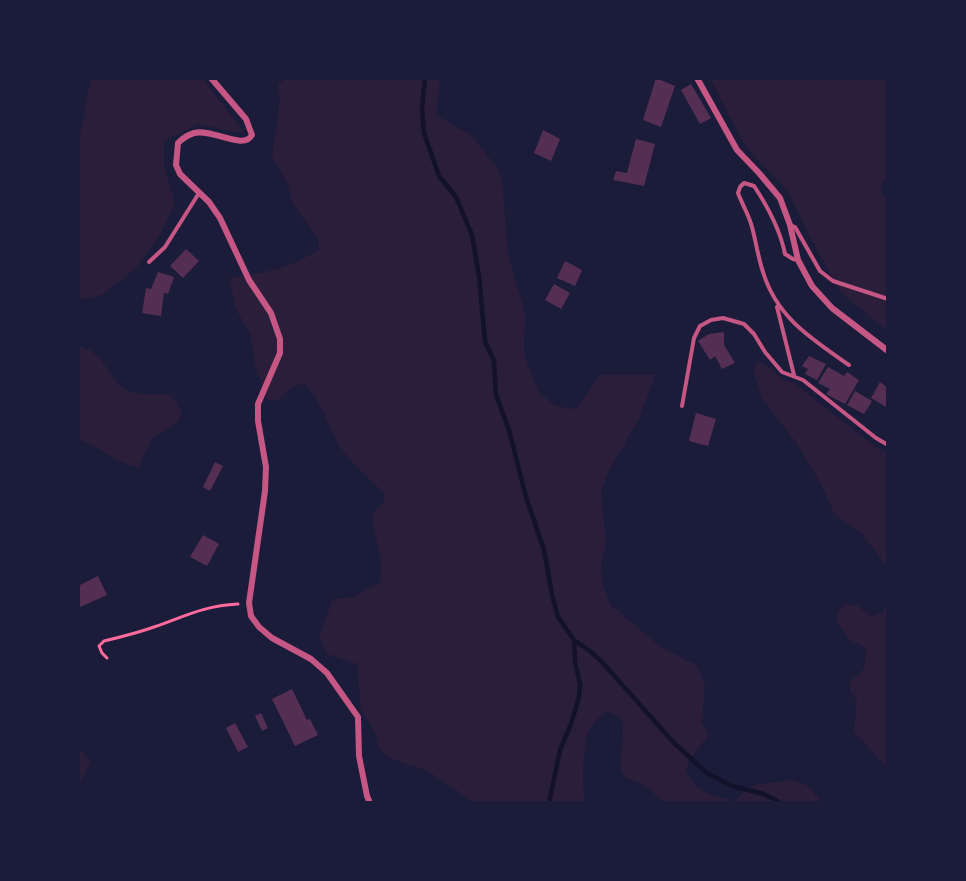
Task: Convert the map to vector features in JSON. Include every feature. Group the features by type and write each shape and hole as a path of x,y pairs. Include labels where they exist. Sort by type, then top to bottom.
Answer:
{"street":[{"path":"211,78 246,119 252,135 250,140 244,142 212,133 197,132 186,136 178,143 176,165 180,174 200,193 220,218 249,280 272,314 280,339 280,352 258,404 258,421 266,467 265,491 249,603 251,616 259,627 272,638 311,659 327,673 358,717 360,756 366,796 370,803"},
{"path":"697,78 737,150 780,198 790,225 798,260 812,286 832,308 888,351"}],"lane":[{"path":"794,375 784,327 763,274 752,226 738,193 744,183 754,186 765,203 782,237 785,254 798,260"},
{"path":"149,262 165,247 200,193"},
{"path":"790,225 795,227 820,271 833,281 888,299"},
{"path":"776,303 790,320 818,344 849,365"},
{"path":"682,406 694,338 700,326 711,320 723,318 744,324 782,372 803,380 888,446"}],"path":[{"path":"107,658 99,646 104,641 146,629 189,612 218,605 249,603"}],"shaded area":[{"path":"91,78 202,78 244,132 233,132 198,124 164,141 164,164 175,204 161,233 136,268 102,295 78,300 78,145"},
{"path":"285,78 440,78 436,115 471,135 498,169 502,179 508,254 525,313 524,354 539,393 556,406 576,409 600,375 655,375 640,417 609,471 601,490 606,543 601,564 603,584 610,604 659,646 696,665 705,684 702,723 709,734 689,761 686,770 690,778 700,789 735,801 754,785 790,779 808,786 822,803 664,803 646,786 626,778 620,770 623,728 621,718 608,712 595,721 587,736 583,770 585,803 536,803 531,801 472,803 428,771 387,757 378,747 377,736 361,709 357,664 327,654 319,636 333,599 353,597 380,582 381,561 372,520 375,510 383,504 385,494 344,452 315,396 304,384 294,386 277,401 266,399 255,364 250,333 235,308 230,278 287,266 319,249 318,239 293,204 288,184 272,158 280,96 278,86"},
{"path":"710,78 888,78 888,178 884,180 881,191 888,203 888,331 841,293 787,190 745,146"},
{"path":"78,346 96,354 122,387 139,394 171,395 182,413 178,422 152,439 138,467 123,462 78,439"},
{"path":"760,361 784,380 794,383 877,448 888,453 888,568 861,533 835,515 822,486 796,442 762,399 754,375 755,364"},
{"path":"845,604 856,605 872,616 882,612 888,604 888,769 854,732 857,701 851,693 849,683 864,669 866,649 848,638 836,621 838,611"},
{"path":"78,747 91,762 78,785"}],"building":[{"path":"656,78 675,86 661,127 643,120"},
{"path":"691,84 711,118 700,124 681,90"},
{"path":"543,130 560,139 551,161 534,153"},
{"path":"636,139 655,144 644,186 613,180 616,171 627,173"},
{"path":"186,249 199,261 183,278 170,266"},
{"path":"565,261 582,270 575,286 557,278"},
{"path":"158,272 174,277 168,294 164,293 161,316 142,313 146,288 151,289"},
{"path":"554,284 570,293 561,309 545,300"},
{"path":"724,332 724,345 735,363 722,369 715,356 710,360 698,341 709,334"},
{"path":"809,356 826,364 817,380 805,374 808,369 802,366"},
{"path":"828,367 844,376 847,372 859,380 845,404 826,394 830,389 818,383"},
{"path":"880,382 888,388 888,408 871,398"},
{"path":"855,391 872,401 864,414 847,405"},
{"path":"696,413 716,419 708,446 689,441"},
{"path":"215,462 223,466 210,491 203,487"},
{"path":"203,535 219,544 207,566 190,557"},
{"path":"98,576 107,595 78,608 78,586"},
{"path":"292,689 307,720 310,719 318,735 295,746 272,699"},
{"path":"261,713 268,728 262,731 255,716"},
{"path":"235,723 248,747 238,752 226,728"}],"waterway":[{"path":"425,78 422,109 424,133 439,176 456,197 472,235 479,276 485,341 494,361 496,395 509,430 526,497 544,550 558,617 574,640 575,662 580,684 579,697 560,750 549,803"},
{"path":"574,640 601,661 674,743 707,773 732,786 764,794 781,803"}]}
